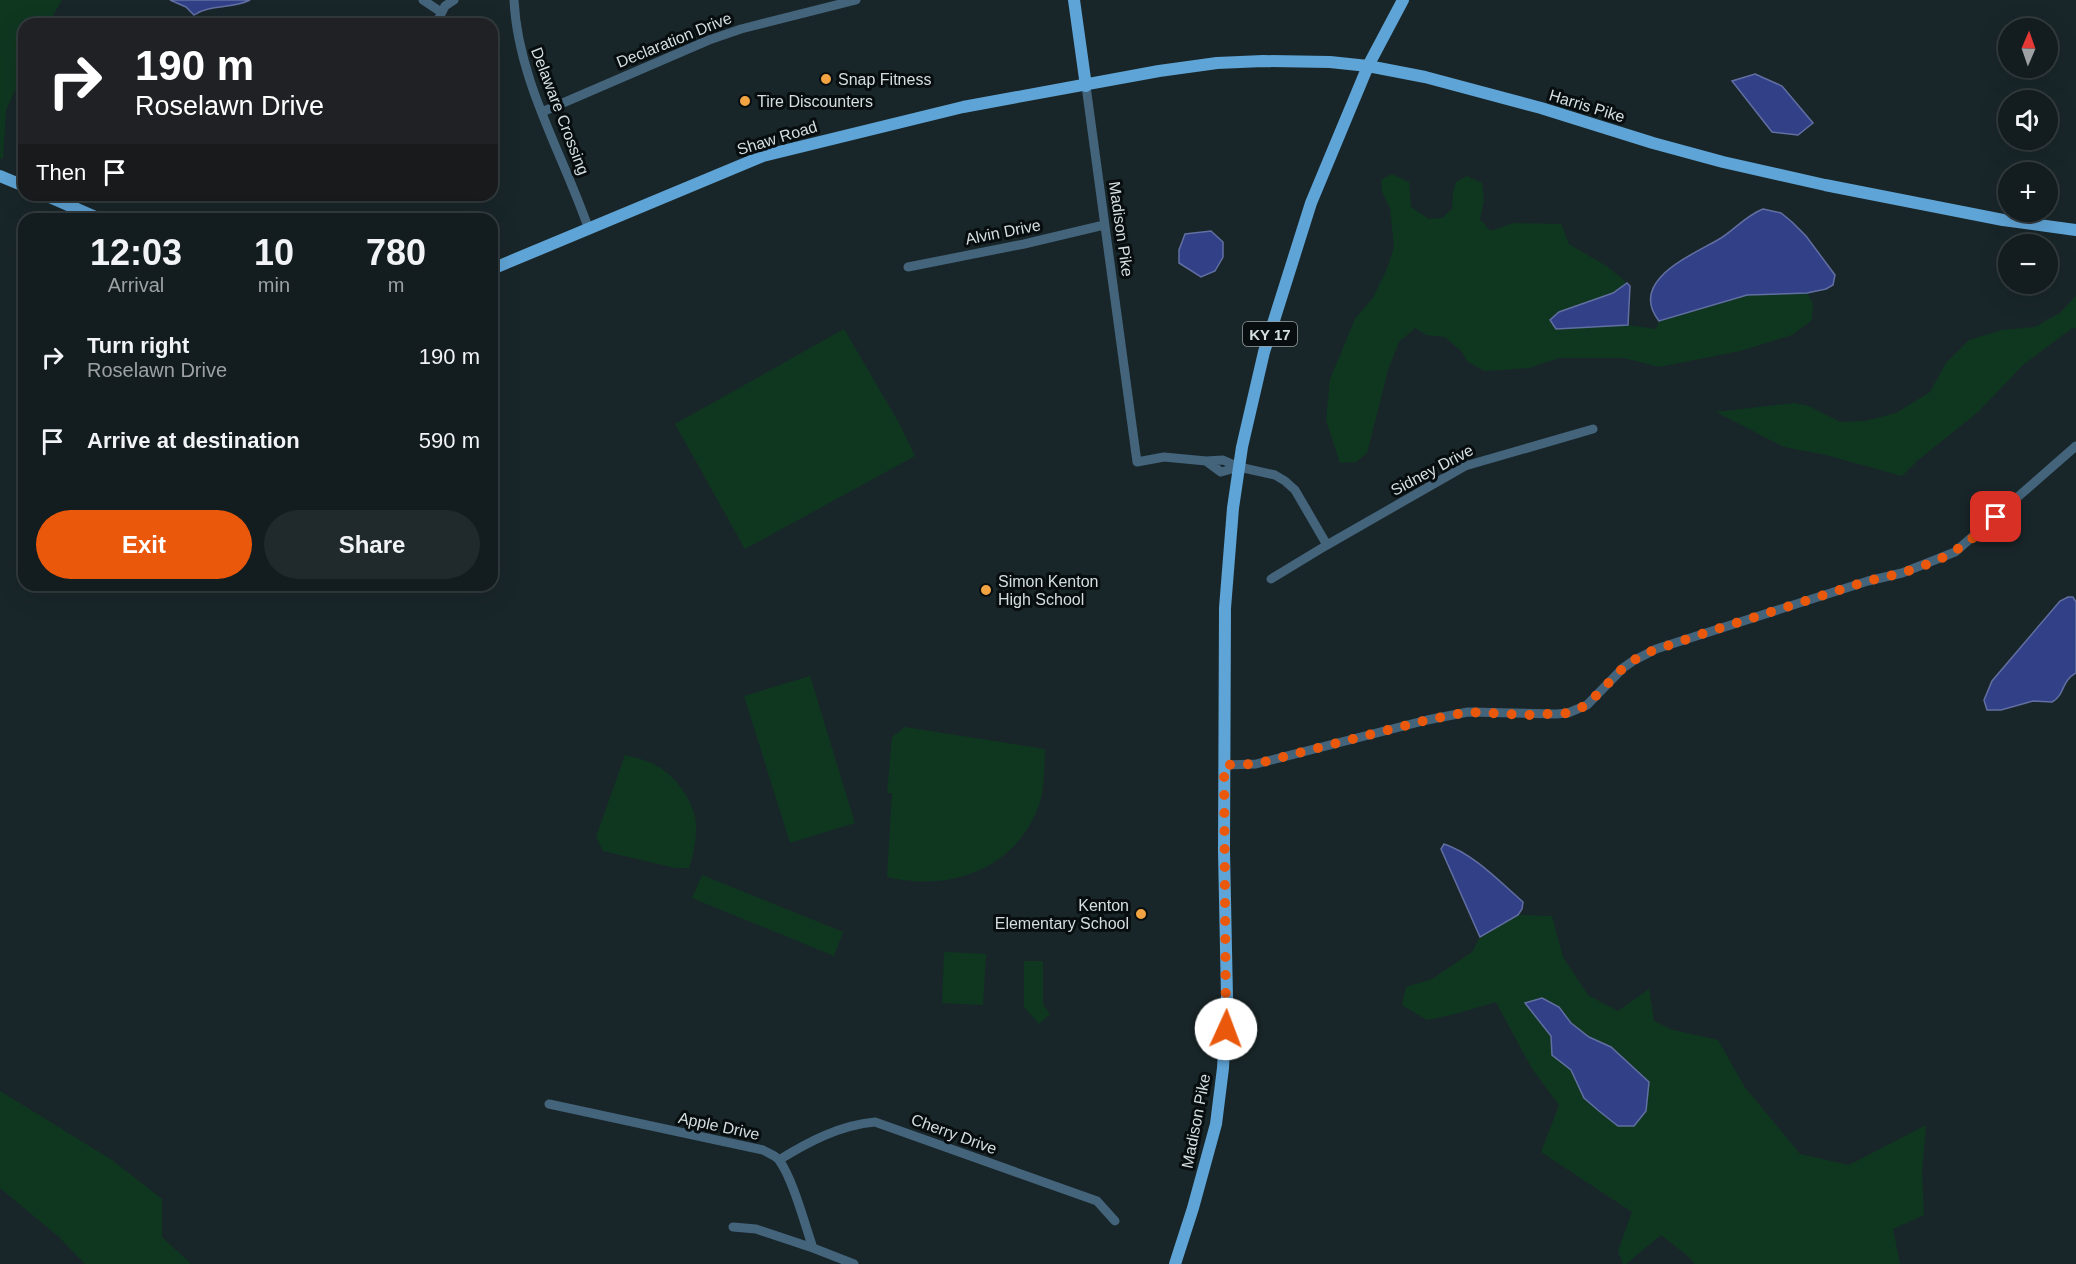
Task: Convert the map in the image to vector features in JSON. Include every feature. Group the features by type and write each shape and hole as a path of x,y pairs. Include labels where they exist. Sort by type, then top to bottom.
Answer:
{"main road":[{"name":"Madison Pike","path":"1074,0 1086,86"},
{"name":"KY 17","path":"1224,765 1225,608 1232,519 1239,467 1264,352 1311,203 1368,66 1403,0"},
{"name":"Harris Pike","path":"1086,86 1159,71 1217,63 1330,62 1368,66 1465,87 1723,162 1825,185 2003,220 2076,230"},
{"name":"Shaw Road","path":"498,267 764,156 963,107 1086,86"},
{"path":"0,176 18,184"},
{"path":"59,201 86,213"},
{"name":"Madison Pike","path":"1175,1264 1208,1153 1215,1124 1223,1068 1227,998 1224,765"}],"street":[{"path":"423,0 441,12"},
{"path":"438,18 445,6 454,0"},
{"name":"Delaware Crossing","path":"514,0 519,48 527,74 575,188 589,230"},
{"name":"Declaration Drive","path":"542,112 709,40 741,29 856,0"},
{"name":"Madison Pike","path":"1086,86 1137,462 1164,457 1206,461 1222,460 1239,467"},
{"name":"Alvin Drive","path":"908,267 1024,244 1104,225"},
{"name":"Sidney Drive","path":"1271,579 1327,544 1465,465 1593,429"},
{"path":"1224,765 1256,764 1427,720 1468,712 1556,714 1579,709 1587,705 1633,661 1656,649 1868,581 1902,573 1955,552 2076,446"},
{"path":"1239,467 1275,475 1285,480 1295,490 1327,544"},
{"name":"Apple Drive","path":"549,1104 763,1150 779,1160"},
{"name":"Cherry Drive","path":"779,1160 803,1145 849,1126 875,1122 1097,1201 1114,1221"},
{"path":"779,1160 791,1185 813,1248"},
{"path":"733,1227 756,1229 854,1264"}],"green space":[{"path":"0,0 62,0 52,18 18,18 18,84 6,110 3,159 0,158"},
{"path":"1392,174 1409,182 1411,207 1429,219 1442,218 1452,209 1456,182 1467,176 1482,183 1484,200 1480,219 1490,231 1514,223 1561,224 1569,244 1608,267 1627,283 1613,293 1559,312 1556,329 1628,325 1656,329 1659,321 1747,295 1807,293 1813,303 1812,320 1792,335 1740,351 1659,367 1624,358 1559,358 1529,368 1485,371 1468,362 1461,351 1445,337 1426,335 1415,328 1399,342 1388,370 1367,453 1356,462 1340,463 1326,420 1330,379 1355,319 1372,299 1387,269 1394,247 1390,208 1382,192 1381,180"},
{"path":"2076,296 2076,328 2071,329 2023,365 1978,412 1917,461 1902,476 1826,455 1784,447 1716,412 1794,403 1809,406 1840,422 1865,421 1896,413 1930,392 1946,363 1969,340 2002,330 2035,327 2060,313"},
{"path":"844,329 899,423 915,456 745,549 675,424"},
{"path":"810,676 855,823 790,843 744,696"},
{"path":"905,727 1045,749 1043,785 1039,805 1028,827 1014,845 997,860 978,871 957,878 911,881 887,877 892,793 887,793 892,737"},
{"path":"625,755 649,762 663,770 686,795 696,823 695,843 689,868 675,868 603,851 596,837"},
{"path":"702,875 843,932 834,956 692,898"},
{"path":"1518,915 1552,916 1563,957 1588,995 1618,1011 1649,989 1654,1021 1673,1030 1718,1040 1744,1086 1800,1154 1849,1165 1926,1125 1922,1172 1924,1215 1893,1229 1900,1264 1694,1264 1689,1257 1661,1235 1626,1264 1623,1264 1618,1251 1632,1212 1541,1152 1559,1105 1532,1069 1496,1002 1427,1020 1402,1005 1406,987 1432,979 1472,952 1480,937"},
{"path":"944,952 986,954 983,1005 942,1003"},
{"path":"1024,961 1043,961 1043,1004 1050,1014 1039,1024 1024,1007"},
{"path":"0,1091 112,1160 162,1199 162,1237 191,1264 85,1264 59,1237 0,1188"}],"water":[{"path":"170,0 250,0 236,5 207,9 194,15 186,7"},
{"path":"1755,74 1782,86 1813,123 1798,135 1772,132 1732,81"},
{"path":"1763,209 1781,213 1806,236 1835,275 1833,285 1807,293 1747,295 1659,321 1651,306 1651,293 1657,281 1681,261 1721,238 1746,218"},
{"path":"1211,231 1223,242 1223,257 1215,271 1201,277 1179,263 1179,250 1185,234"},
{"path":"1627,283 1630,286 1628,325 1556,329 1550,320 1559,312 1613,293"},
{"path":"2073,597 2076,602 2076,673 2067,680 2059,695 2052,702 2033,701 2001,710 1987,710 1984,700 1992,681 2060,601"},
{"path":"1444,844 1476,861 1523,902 1518,915 1480,937 1441,849"},
{"path":"1542,998 1559,1007 1571,1023 1589,1037 1611,1047 1649,1082 1646,1111 1634,1126 1618,1126 1599,1111 1584,1098 1571,1070 1552,1055 1551,1036 1525,1003"}],"place":[{"name":"Snap Fitness","path":"826,79"},
{"name":"Tire Discounters","path":"745,101"},
{"name":"Simon Kenton High School","path":"986,590"},
{"name":"Kenton Elementary School","path":"1141,914"}],"route":[{"path":"1226,1029 1224,765 1256,764 1427,720 1468,712 1527,715 1569,713 1587,705 1623,668 1643,654 1937,561 1966,544 1996,517"}]}
